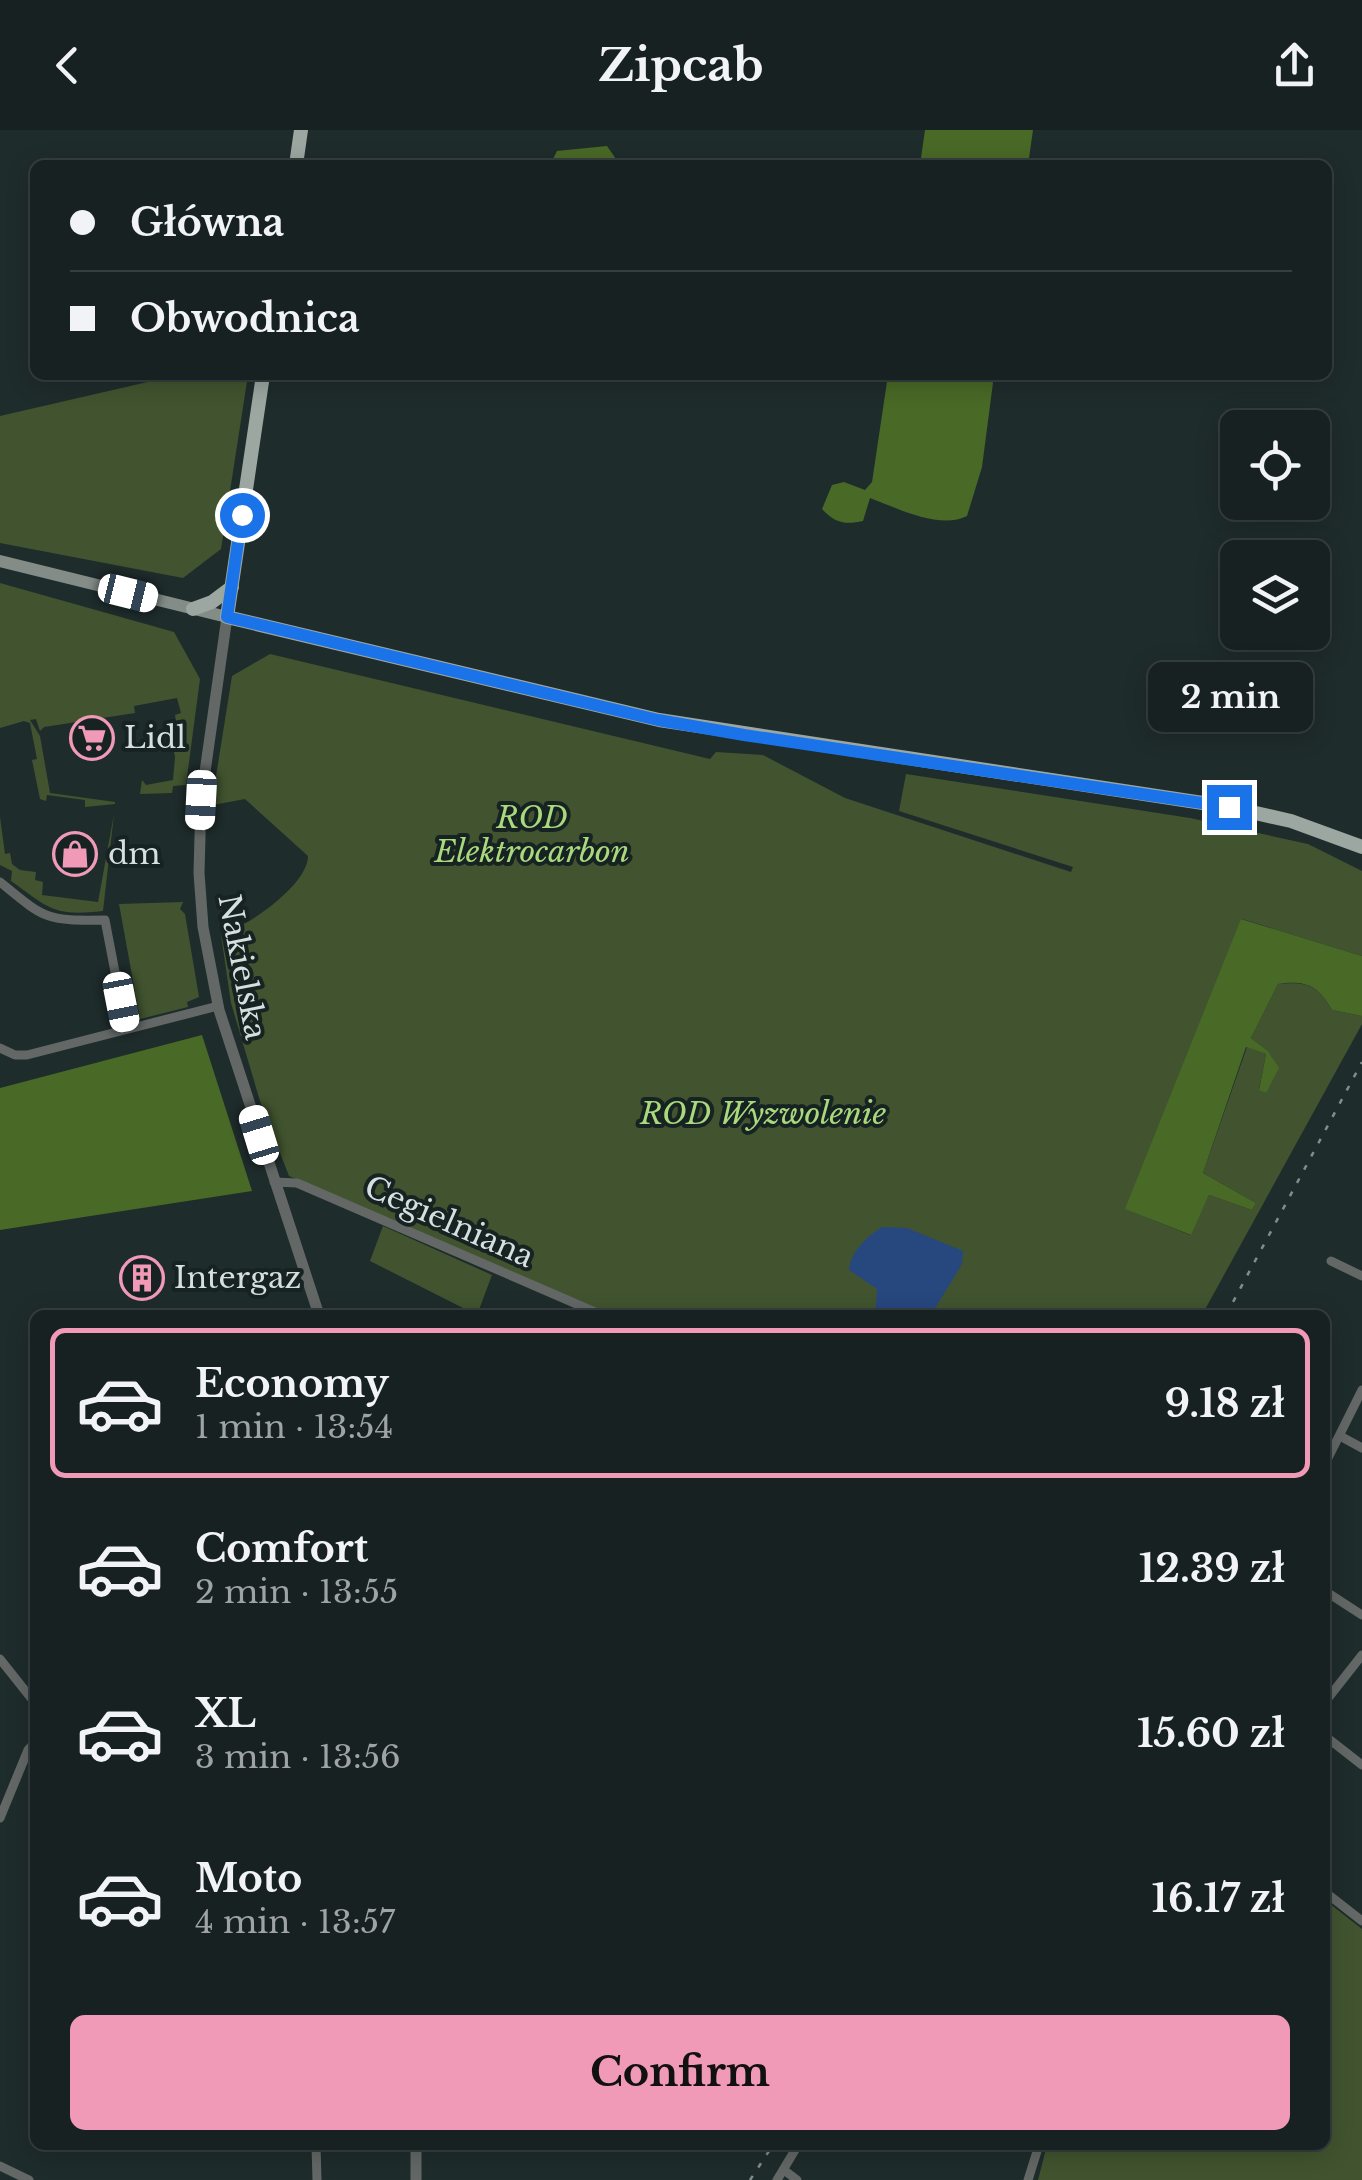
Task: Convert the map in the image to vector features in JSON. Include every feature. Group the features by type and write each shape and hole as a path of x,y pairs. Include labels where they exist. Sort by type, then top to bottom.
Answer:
{"main road":[{"path":"297,160 301,130"},
{"path":"227,617 263,380"},
{"path":"0,562 658,720 1229,807 1292,821 1362,847"},
{"path":"193,609 212,602 232,587"}],"street":[{"name":"Nakielska","path":"227,617 205,756 199,844 203,926 218,1006 316,1310"},
{"path":"0,882 29,908 51,918 105,920 126,1029"},
{"path":"0,1048 15,1055 27,1055 218,1006"},
{"name":"Cegielniana","path":"274,1182 297,1183 590,1310"},
{"path":"1331,1261 1362,1276"},
{"path":"1330,1455 1362,1390"},
{"path":"1340,1436 1362,1448"},
{"path":"1330,1595 1362,1615"},
{"path":"1330,1696 1362,1656"},
{"path":"0,1658 30,1697"},
{"path":"1330,1740 1362,1765"},
{"path":"0,1818 30,1748"},
{"path":"1330,1896 1362,1921"},
{"path":"316,2150 317,2180"},
{"path":"416,2150 416,2180"},
{"path":"777,2180 795,2150"},
{"path":"1028,2180 1037,2150"},
{"path":"0,2166 28,2180"},
{"path":"784,2170 797,2180"}],"green space":[{"path":"925,130 1033,130 1029,160 921,160"},
{"path":"607,146 617,160 552,160 557,151"},
{"path":"156,380 247,380 221,549 183,578 0,543 0,416"},
{"path":"887,380 993,380 982,467 967,516 956,520 932,519 870,498 863,521 841,522 822,509 832,485 844,482 865,490 872,482"},
{"path":"0,583 174,632 200,679 186,785 173,786 172,793 140,794 142,780 146,785 173,780 175,757 171,737 178,735 175,715 181,713 177,698 134,706 135,713 44,727 40,731 36,719 30,720 40,736 50,793 115,804 85,807 85,800 47,795 46,801 40,799 30,723 0,728"},
{"name":"ROD Wyzwolenie","path":"270,654 710,759 716,752 763,755 845,798 1071,872 1073,867 899,811 906,774 1190,818 1308,844 1362,871 1362,956 1242,919 1126,1209 1190,1235 1209,1195 1252,1210 1256,1203 1203,1173 1247,1047 1266,1054 1259,1089 1266,1093 1267,1050 1251,1038 1278,984 1310,986 1332,1010 1362,1016 1362,1024 1205,1310 601,1310 289,1176 260,1101 231,1003 221,935 275,903 298,879 308,856 245,799 213,805 232,676"},
{"path":"114,814 103,911 72,913 52,908 11,881 12,871 0,865 0,817 5,854 10,853 12,864 20,870 36,872 35,880 43,882 42,895 98,902"},
{"path":"183,902 180,909 185,914 199,997 187,1002 188,1007 140,1019 119,904"},
{"path":"1241,919 1362,956 1362,1016 1332,1010 1310,986 1278,984 1251,1038 1267,1050 1279,1068 1266,1093 1259,1090 1266,1054 1246,1047 1203,1173 1256,1203 1252,1210 1209,1195 1191,1235 1125,1209"},
{"path":"202,1035 252,1191 0,1230 0,1088"},
{"path":"383,1226 492,1275 479,1310 467,1310 370,1261"},
{"path":"1330,1904 1362,1929 1362,2180 1038,2180 1046,2150 1330,2150"}],"water":[{"path":"882,1227 907,1228 963,1251 962,1264 934,1310 873,1310 877,1289 849,1270 852,1257"}],"railway":[{"path":"1229,1310 1362,1062"},
{"path":"750,2180 770,2150"}],"place":[{"name":"Lidl","path":"92,738"},
{"name":"dm","path":"75,854"},
{"name":"Intergaz","path":"142,1278"}],"route":[{"path":"242,515 227,617 658,720 1229,807"}],"park label":[{"name":"ROD Elektrocarbon","path":"532,835"}]}
